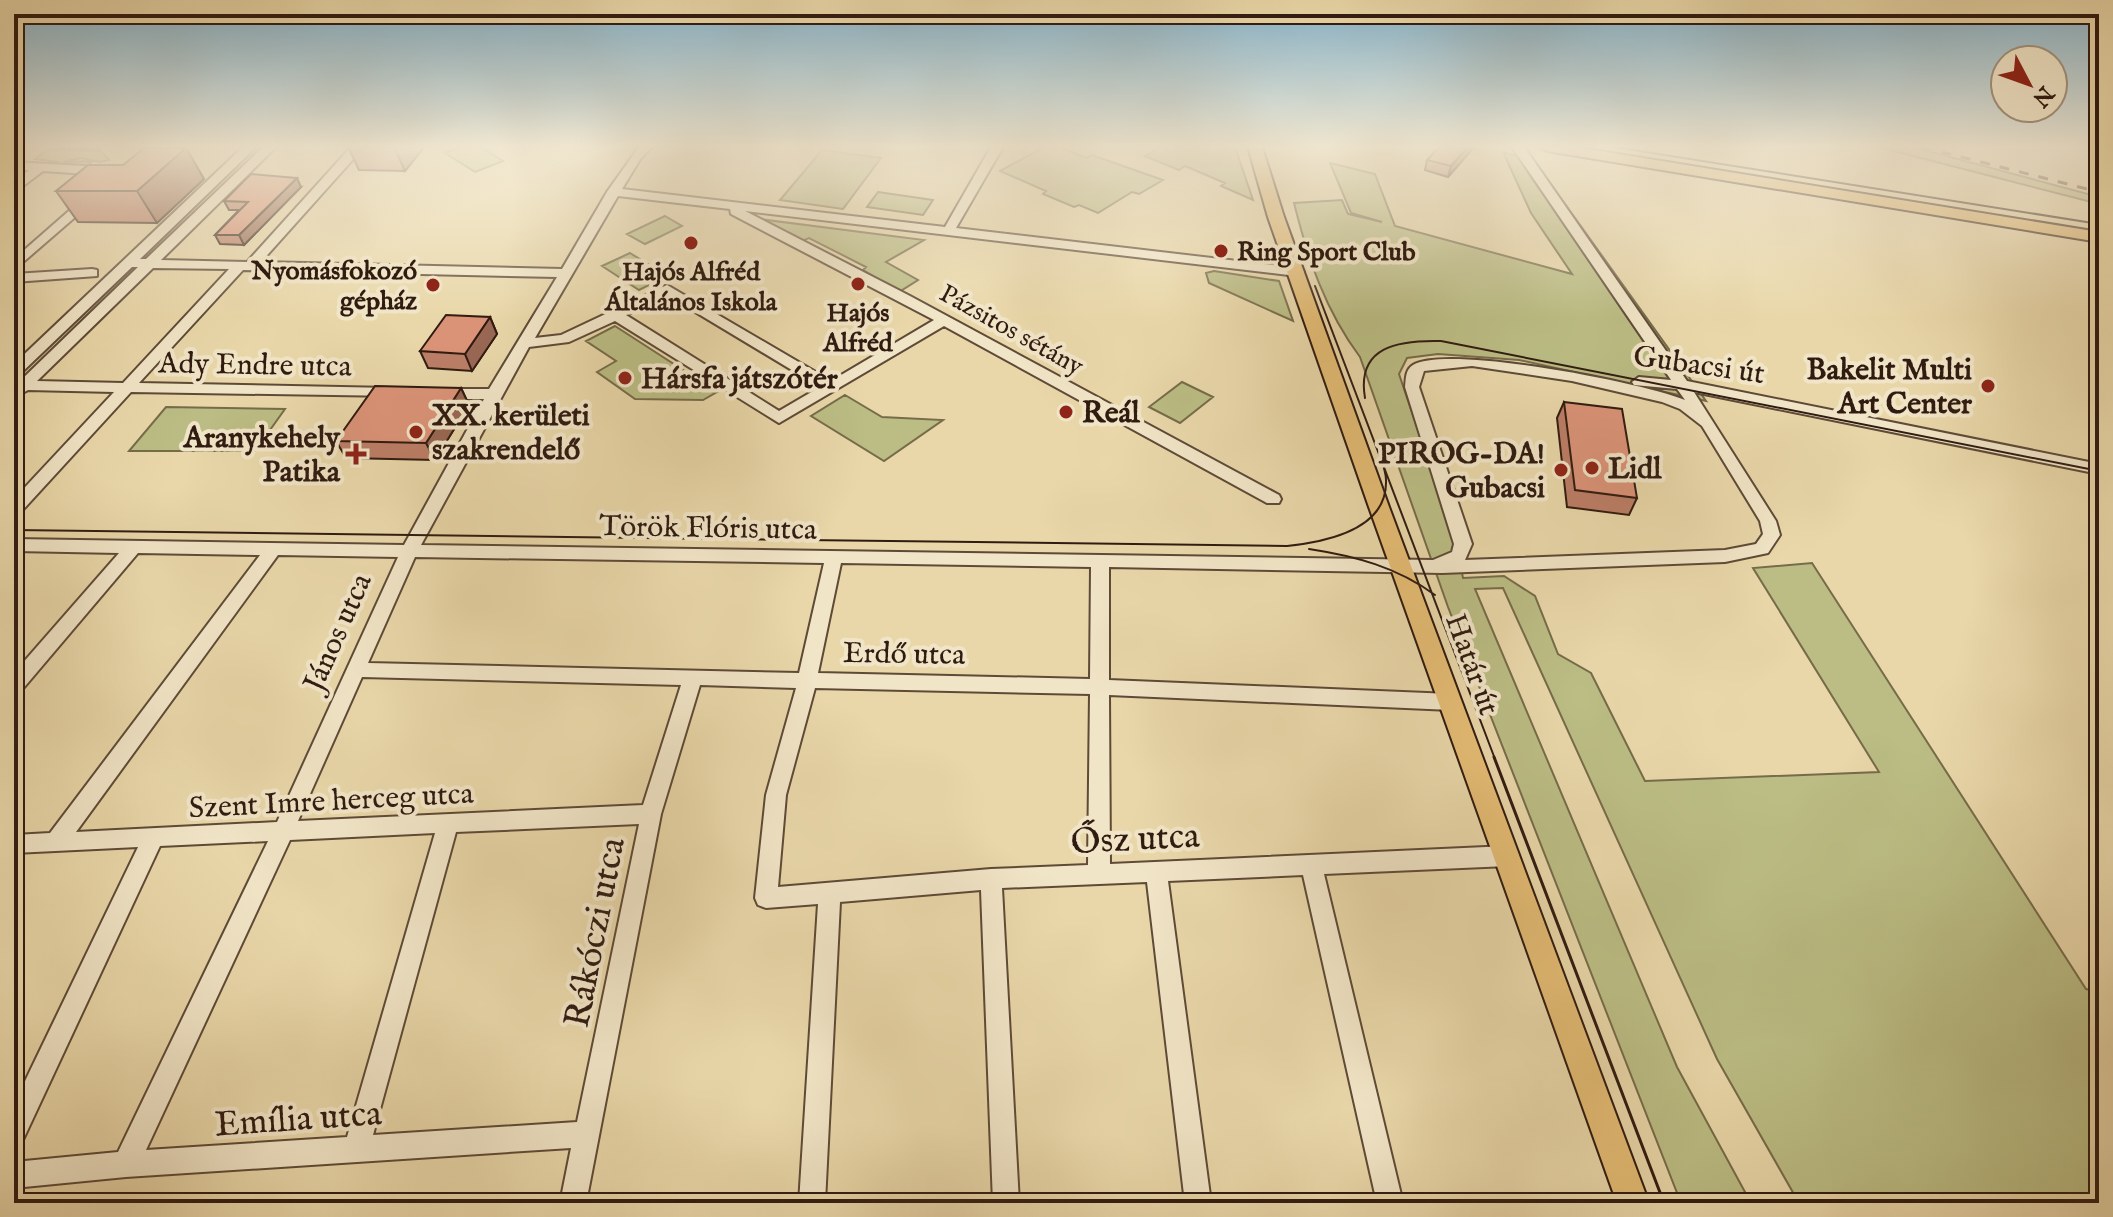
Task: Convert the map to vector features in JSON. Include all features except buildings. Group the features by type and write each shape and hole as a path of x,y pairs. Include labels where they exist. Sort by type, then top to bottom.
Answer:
{"main road":[{"name":"Határ út","path":"1274,204 1401,565 1633,1203"},
{"path":"1895,204 2099,237"},
{"path":"1940,204 2099,229"}],"street":[{"path":"14,266 85,204"},
{"path":"16,385 128,263 190,204"},
{"path":"16,385 210,204"},
{"path":"14,509 304,204"},
{"name":"János utca","path":"126,1164 283,832 410,549 494,394 606,204"},
{"path":"707,204 1297,272"},
{"path":"948,232 964,204"},
{"path":"1401,565 1451,568 1725,556 1762,549 1771,539 1772,529 1708,423 1558,204"},
{"name":"Pázsitos sétány","path":"725,206 905,299 1273,499"},
{"path":"128,263 565,273"},
{"path":"14,278 92,273"},
{"path":"524,343 564,339 667,289 831,387"},
{"path":"616,315 779,418 944,320"},
{"path":"1626,381 1639,381 1653,373 1659,363 1660,351"},
{"name":"Gubacsi út","path":"1460,534 1415,398 1414,372 1430,364 1472,362 1572,377 1667,398 1685,406 1708,423"},
{"name":"Gubacsi út","path":"1572,377 1682,385 2099,469"},
{"name":"Ady Endre utca","path":"16,385 401,393"},
{"path":"432,394 494,394"},
{"path":"1435,566 1459,556 1463,549 1460,534"},
{"path":"1460,534 1485,557 1521,564"},
{"name":"Török Flóris utca","path":"14,545 1401,565"},
{"path":"14,686 135,545"},
{"path":"56,842 274,548"},
{"path":"807,681 834,557"},
{"path":"1099,873 1100,562"},
{"name":"Erdő utca","path":"355,670 1100,687 1451,702"},
{"name":"Rákóczi utca","path":"573,1203 651,814 693,678"},
{"name":"Ősz utca","path":"807,681 776,795 766,898 991,879 1508,856"},
{"name":"Szent Imre herceg utca","path":"14,844 651,814"},
{"path":"356,1150 448,824"},
{"path":"14,1131 153,838"},
{"path":"1311,863 1390,1203"},
{"path":"1156,870 1198,1203"},
{"path":"991,879 1006,1203"},
{"path":"812,1203 830,891"},
{"name":"Emília utca","path":"14,1175 126,1164 587,1134"}],"green space":[{"path":"807,204 847,204 843,209"},
{"path":"869,204 930,204 923,215 867,207"},
{"path":"1066,204 1113,204 1098,213 1079,205 1074,207"},
{"path":"1294,204 1344,204 1348,214 1382,222 1351,213 1347,204 1386,204 1395,226 1572,274 1527,204 1565,204 1706,401 1519,360 1438,354 1407,358 1399,374 1456,542 1463,578 1504,576 1535,596 1558,654 1591,673 1645,781 1879,772 1753,568 1812,563 2086,989 2099,992 2099,1203 1799,1203 1717,1059 1503,588 1475,589 1677,1067 1751,1203 1681,1203 1448,607 1360,357 1327,302 1305,244"},
{"path":"665,216 682,226 645,244 627,234"},
{"path":"759,219 924,240 886,262 918,280 899,292 863,270 866,267 809,238 802,241"},
{"path":"630,253 667,276 639,290 602,266"},
{"path":"1214,271 1279,281 1293,321 1209,283 1206,273"},
{"path":"615,326 717,392 703,400 635,399 597,372 616,361 586,341"},
{"path":"1182,382 1213,397 1180,423 1149,407"},
{"path":"845,395 882,417 943,420 884,461 811,416"},
{"path":"166,407 285,409 255,451 129,451"}],"tram line":[{"path":"1972,204 2099,224"},
{"path":"1315,286 1381,459"},
{"path":"1365,398 1367,367 1374,357 1396,345 1441,341 2099,471"},
{"path":"1378,450 1381,459"},
{"path":"14,530 1287,546 1336,537 1366,522 1377,511 1384,497 1386,480 1381,459"},
{"path":"1381,459 1432,593"},
{"path":"1309,549 1375,564 1432,593"},
{"path":"1432,593 1435,595"},
{"path":"1432,593 1495,759"},
{"path":"1494,757 1664,1203"}],"place":[{"name":"Hajós Alfréd Általános Iskola","path":"691,243"},
{"name":"Ring Sport Club","path":"1221,251"},
{"name":"Hajós Alfréd","path":"858,284"},
{"name":"Nyomásfokozó gépház","path":"433,285"},
{"name":"Hársfa játszótér","path":"625,378"},
{"name":"Bakelit Multi Art Center","path":"1988,386"},
{"name":"Reál","path":"1066,412"},
{"name":"XX. kerületi szakrendelő","path":"416,432"},
{"name":"Aranykehely Patika","path":"356,454"},
{"name":"Lidl","path":"1592,468"},
{"name":"PIROG-DA! Gubacsi","path":"1561,470"}]}
